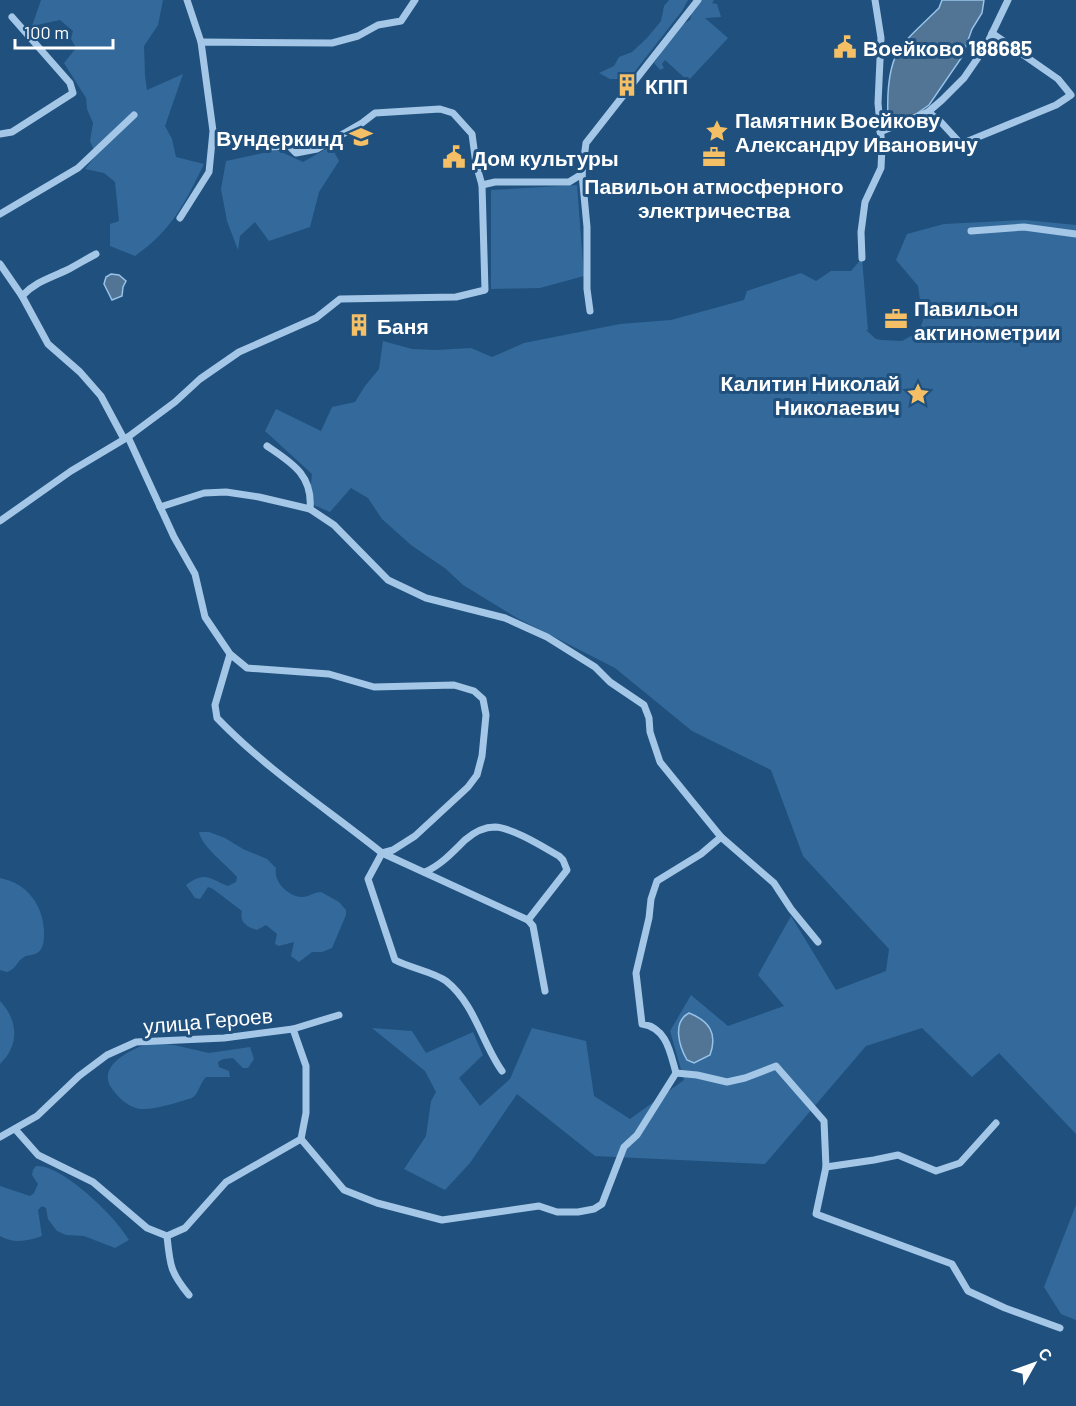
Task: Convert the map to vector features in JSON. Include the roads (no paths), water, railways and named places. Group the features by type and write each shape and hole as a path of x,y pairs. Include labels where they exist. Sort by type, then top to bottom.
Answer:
{"street":[{"path":"180,218 209,172 213,131 201,42 188,0"},
{"path":"201,42 333,43 358,36 378,25 401,21 415,0"},
{"path":"590,311 587,288 587,227 582,174 586,143 698,0"},
{"path":"862,258 861,232 865,202 881,168 882,147 878,103 881,38 874,0"},
{"path":"880,132 928,112 964,78 979,59 1008,0"},
{"path":"0,134 12,132 73,93 70,83 12,17"},
{"path":"928,112 939,120 961,144 1056,105 1071,95 1058,80 992,33"},
{"path":"0,521 71,471 126,438 175,402 200,379 239,352 316,318 340,299 456,297 485,290 482,186 472,134 453,113 441,109 375,113 317,149 296,153 289,146 270,147"},
{"path":"0,214 78,168 134,115"},
{"path":"482,186 495,182 569,182 582,174"},
{"path":"971,231 1024,227 1076,234"},
{"path":"22,296 40,282 96,254"},
{"path":"0,264 22,296 48,344 80,372 101,396 126,438 174,537 195,574 205,617 230,654 247,668 329,674 374,687 454,685 474,691 483,699 486,715 482,756 477,775 453,802 407,841 393,850 382,853 368,879 395,960 445,980 458,992 468,1006 493,1059 502,1071"},
{"path":"267,446 294,465 304,478 311,495 310,509"},
{"path":"160,507 204,494 226,492 259,496 310,509 334,525 388,580 426,598 505,618 547,638 595,667 610,681 644,705 660,762 721,837 774,883 791,909 818,942"},
{"path":"230,654 215,705 217,718 275,772 334,814 382,853 528,920 533,926 545,991"},
{"path":"425,872 436,867 472,834 495,827 508,831 559,856 567,870 528,920"},
{"path":"301,1139 344,1191 377,1203 442,1221 539,1206 557,1212 578,1212 594,1209 603,1204 624,1147 637,1135 676,1073 661,1033 652,1026 642,1024 636,974 651,899 657,881 701,854 721,837"},
{"name":"улица Героев","path":"0,1137 37,1116 79,1076 107,1055 136,1042 224,1038 293,1029 339,1015"},
{"path":"15,1129 38,1155 93,1182 147,1228 167,1236 185,1228 226,1182 301,1139 306,1113 306,1066 293,1029"},
{"path":"676,1073 727,1082 776,1066 824,1121 826,1167 816,1214 952,1264 968,1291 1005,1308 1060,1328"},
{"path":"826,1167 898,1155 936,1171 960,1163 996,1123"},
{"path":"167,1236 170,1268 176,1280 189,1295"}],"place":[{"name":"Воейково 188685","path":"845,47"},
{"name":"КПП","path":"627,85"},
{"name":"Памятник Воейкову Александру Ивановичу","path":"717,131"},
{"name":"Вундеркинд","path":"361,137"},
{"name":"Дом культуры","path":"454,157"},
{"name":"Павильон атмосферного электричества","path":"714,157"},
{"name":"Павильон актинометрии","path":"896,319"},
{"name":"Баня","path":"359,325"},
{"name":"Калитин Николай Николаевич","path":"918,394"}]}
